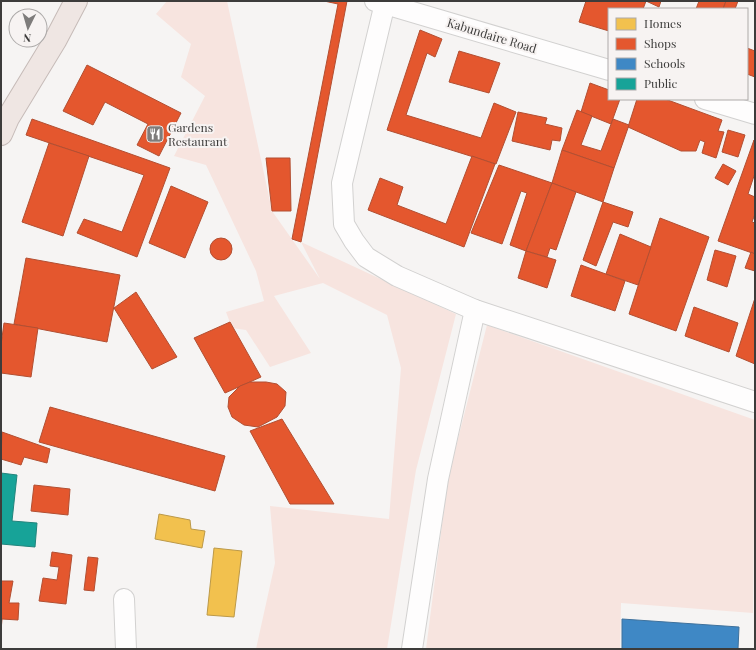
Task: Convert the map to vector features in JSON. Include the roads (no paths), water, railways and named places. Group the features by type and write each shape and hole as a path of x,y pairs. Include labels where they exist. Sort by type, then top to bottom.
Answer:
{"highway":[{"path":"1,134 8,118 76,1"}],"street":[{"name":"Kabundaire Road","path":"380,2 608,70"},
{"path":"380,2 342,183 344,224 366,257 397,276 475,310 755,402"},
{"path":"708,100 755,114"},
{"path":"412,649 438,479 475,310"},
{"path":"124,599 126,649"}],"place":[{"name":"Gardens Restaurant","path":"155,134"}]}
